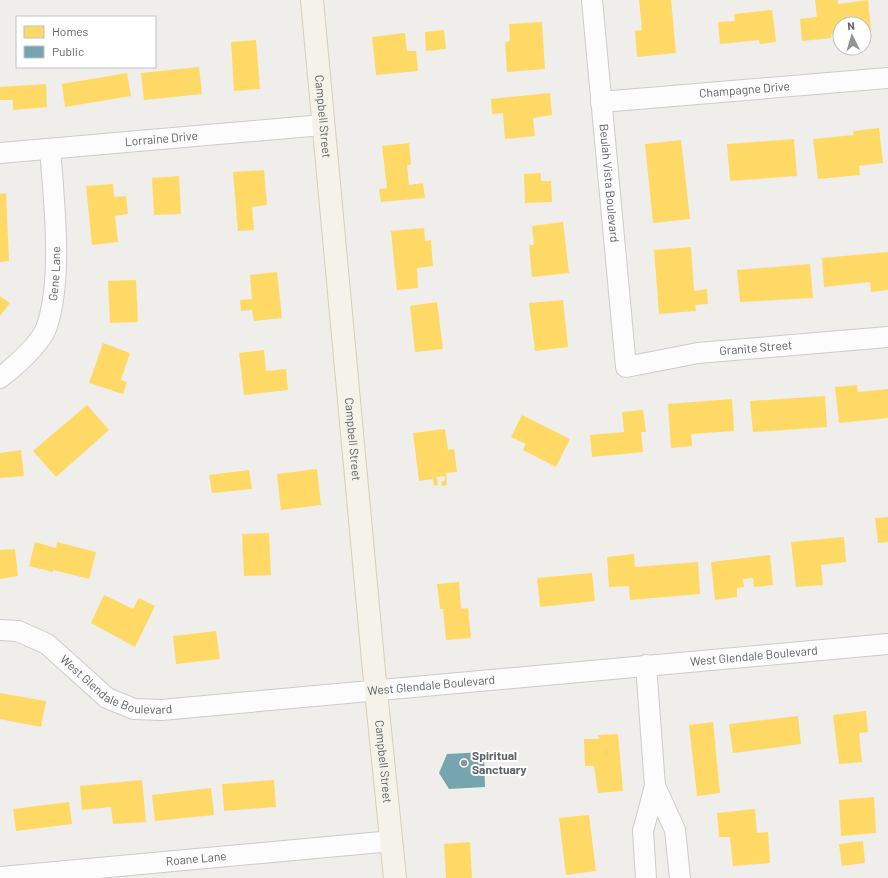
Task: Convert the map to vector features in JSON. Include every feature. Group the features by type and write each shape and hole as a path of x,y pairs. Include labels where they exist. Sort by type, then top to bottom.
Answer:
{"main road":[{"name":"Campbell Street","path":"312,0 322,125 395,878"}],"street":[{"name":"Beulah Vista Boulevard","path":"592,0 626,367"},
{"name":"Champagne Drive","path":"601,102 888,78"},
{"name":"Lorraine Drive","path":"0,153 322,125"},
{"name":"Gene Lane","path":"0,378 24,359 46,328 54,293 56,260 50,149"},
{"name":"Granite Street","path":"626,367 698,353 888,337"},
{"name":"West Glendale Boulevard","path":"0,630 18,631 47,644 107,698 134,709 162,710 888,644"},
{"path":"646,665 655,786 643,831 646,878"},
{"path":"655,786 675,830 680,878"},
{"name":"Roane Lane","path":"0,877 392,841"}],"building: Homes":[{"path":"639,0 671,0 676,53 637,57 635,31 642,30"},
{"path":"815,0 838,0 838,4 868,0 870,16 832,16 832,38 802,41 800,19 817,17"},
{"path":"772,10 776,42 760,44 759,40 720,44 718,22 735,21 734,14"},
{"path":"542,22 545,69 507,72 505,42 510,41 509,24"},
{"path":"444,30 446,49 426,51 425,32"},
{"path":"405,33 407,51 416,51 418,71 376,75 372,37"},
{"path":"256,40 260,89 234,91 231,42"},
{"path":"199,67 202,94 144,100 141,73"},
{"path":"127,73 131,96 65,107 62,84"},
{"path":"46,84 47,107 13,110 13,100 0,100 0,87"},
{"path":"550,93 552,115 533,118 535,136 505,139 503,113 492,114 491,99"},
{"path":"879,128 883,163 859,166 860,175 818,179 813,139 854,135 853,131"},
{"path":"794,139 797,176 730,181 727,144"},
{"path":"681,140 690,219 653,223 645,144"},
{"path":"409,143 411,165 407,165 409,185 423,183 425,198 381,202 379,189 387,188 382,146"},
{"path":"264,170 267,205 252,207 254,230 238,231 233,172"},
{"path":"541,173 541,181 551,181 552,202 525,203 524,174"},
{"path":"179,176 181,214 154,215 152,178"},
{"path":"113,184 114,197 126,196 128,214 115,216 118,242 92,245 86,186"},
{"path":"6,193 9,261 0,262 0,194"},
{"path":"563,222 569,273 532,277 529,245 534,245 532,226"},
{"path":"424,228 425,241 431,240 433,266 417,268 418,288 397,290 391,231"},
{"path":"691,247 694,291 707,289 708,304 695,305 696,311 659,314 654,250"},
{"path":"888,252 888,290 871,292 870,282 824,287 822,258"},
{"path":"810,264 813,298 740,302 737,270"},
{"path":"277,272 282,318 254,321 252,310 241,311 240,300 252,299 250,275"},
{"path":"136,280 138,322 110,323 108,281"},
{"path":"0,296 10,303 0,316"},
{"path":"563,300 568,347 535,351 529,303"},
{"path":"437,302 443,349 415,352 410,306"},
{"path":"103,343 130,353 121,380 127,382 123,394 89,383"},
{"path":"264,350 266,371 286,369 288,390 244,395 239,353"},
{"path":"857,385 858,392 888,389 888,418 839,423 835,387"},
{"path":"825,396 827,427 753,432 750,401"},
{"path":"732,399 734,431 691,434 692,446 671,448 668,404"},
{"path":"87,405 109,430 56,477 33,451"},
{"path":"643,410 646,432 641,432 643,452 592,457 590,435 624,432 622,412"},
{"path":"522,415 570,439 556,467 523,450 526,444 511,437"},
{"path":"445,429 448,450 454,449 457,472 446,473 447,485 442,486 441,482 445,481 444,476 437,477 438,485 434,486 433,479 419,481 413,433"},
{"path":"21,450 24,476 0,478 0,453"},
{"path":"317,469 321,505 281,510 277,474"},
{"path":"249,470 252,489 212,493 209,475"},
{"path":"888,517 888,542 878,543 875,518"},
{"path":"269,533 271,575 244,576 242,534"},
{"path":"844,537 846,562 821,565 823,585 796,587 791,542"},
{"path":"35,542 56,548 57,542 96,552 89,579 29,566"},
{"path":"15,549 18,576 0,579 0,550"},
{"path":"634,554 635,567 698,562 700,594 630,600 629,586 609,587 607,557"},
{"path":"770,555 773,585 754,587 753,578 743,579 744,587 737,588 737,597 715,600 711,562"},
{"path":"592,573 595,601 540,607 537,578"},
{"path":"459,582 461,609 468,608 471,638 446,640 443,609 440,609 437,584"},
{"path":"104,595 133,609 139,598 155,606 135,647 91,623"},
{"path":"216,631 220,659 176,664 173,636"},
{"path":"0,693 46,701 41,727 0,719"},
{"path":"866,711 868,732 859,733 862,762 839,764 833,715"},
{"path":"798,716 801,744 733,753 729,724"},
{"path":"713,722 720,793 697,796 689,725"},
{"path":"618,734 623,791 598,793 594,766 585,766 584,739 599,739 598,735"},
{"path":"142,780 146,822 113,824 111,807 82,810 80,786"},
{"path":"274,780 276,807 224,811 222,784"},
{"path":"211,788 214,815 155,821 152,795"},
{"path":"874,797 876,833 841,836 839,800"},
{"path":"69,802 72,824 16,831 13,809"},
{"path":"755,809 757,833 768,832 770,863 733,866 730,837 719,837 717,813"},
{"path":"589,815 596,871 566,875 559,818"},
{"path":"863,841 865,863 842,866 839,844"},
{"path":"470,842 472,878 446,878 444,844"}],"building: Public":[{"name":"Spiritual Sanctuary","path":"484,752 485,787 449,789 439,773 447,754"}],"place":[{"name":"Spiritual Sanctuary","path":"464,763"}]}
